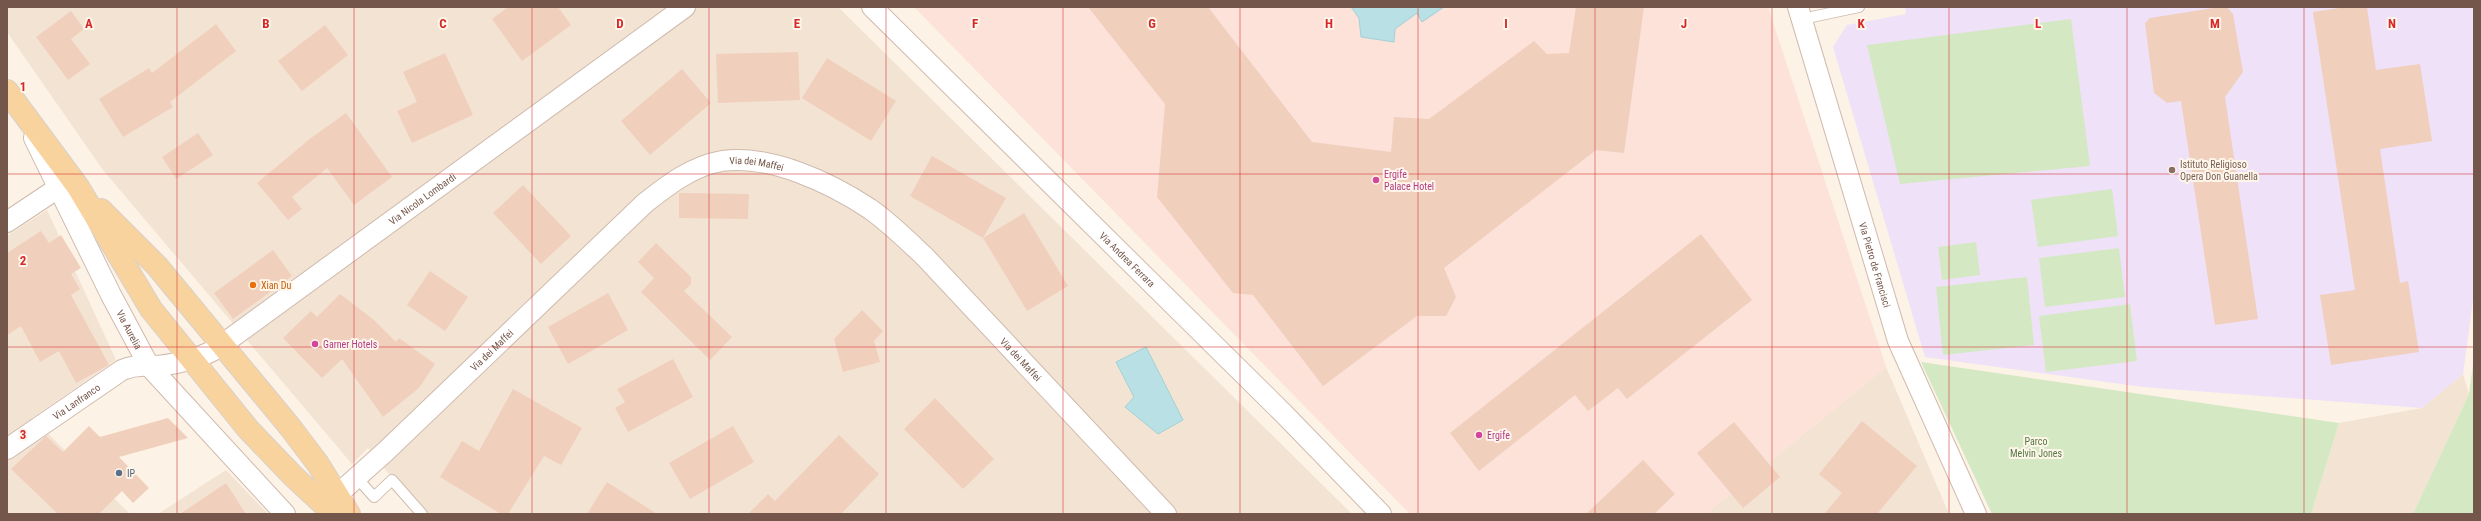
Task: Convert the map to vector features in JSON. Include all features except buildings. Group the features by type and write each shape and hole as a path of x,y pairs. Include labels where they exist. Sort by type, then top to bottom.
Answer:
{"main road":[{"name":"Via Aurelia","path":"7,90 23,112 68,188 151,309 191,360 248,429 287,470 348,514"},
{"name":"Via Aurelia","path":"68,188 157,266 305,446 336,505"}],"street":[{"name":"Via Nicola Lombardi","path":"149,366 191,360 208,354 685,7"},
{"name":"Via Andrea Ferrara","path":"872,7 1273,403 1381,514"},
{"name":"Via Pietro de Francisci","path":"1800,13 1898,341 1976,514"},
{"name":"Via dei Maffei","path":"336,505 357,478 645,203 683,175 721,161 740,160 773,165 813,179 851,197 890,225 925,257 1166,514"},
{"path":"7,222 68,188"},
{"name":"Via Aurelia","path":"68,188 110,295 149,366 284,514"},
{"name":"Via Lanfranco","path":"7,449 122,370 134,366 149,366"}],"lane":[{"path":"1800,13 1859,7"},
{"path":"357,478 374,497 392,480 422,514"}],"shaded area":[{"path":"7,7 838,7 1352,514 421,514 368,448 352,464 103,170 7,32"},
{"path":"914,7 1768,7 1886,367 1706,514 1410,514"},
{"name":"Istituto Religioso Opera Don Guanella","path":"1905,7 2474,7 2474,292 2463,374 2422,408 2143,387 1925,357 1833,47 1847,25 1906,14"},
{"path":"47,210 116,360 32,418 130,514 7,514 7,236"},
{"path":"1886,367 1949,514 1706,514"},
{"path":"2463,374 2469,394 2413,514 2311,514 2339,423 2422,408"},
{"path":"226,470 268,514 158,514"}],"green space":[{"path":"2071,19 2090,166 1900,184 1867,45"},
{"path":"2112,189 2118,236 2038,247 2031,200"},
{"path":"1976,242 1980,275 1942,280 1938,247"},
{"path":"2119,248 2125,297 2045,307 2039,258"},
{"path":"2027,277 2034,345 1943,355 1936,287"},
{"path":"2130,304 2137,361 2046,372 2039,316"},
{"path":"2474,358 2474,514 2413,514 2469,394"},
{"name":"Parco Melvin Jones","path":"1921,362 2339,423 2311,514 1992,514"}],"water":[{"path":"1351,7 1444,7 1422,22 1417,13 1395,29 1394,42 1361,37 1359,18"},
{"path":"1146,347 1183,420 1158,434 1125,407 1134,397 1116,362"}],"place":[{"name":"Istituto Religioso Opera Don Guanella","path":"2172,170"},
{"name":"Ergife Palace Hotel","path":"1376,180"},
{"name":"Xian Du","path":"253,285"},
{"name":"Garner Hotels","path":"315,344"},
{"name":"Ergife","path":"1479,435"},
{"name":"IP","path":"119,473"}]}
